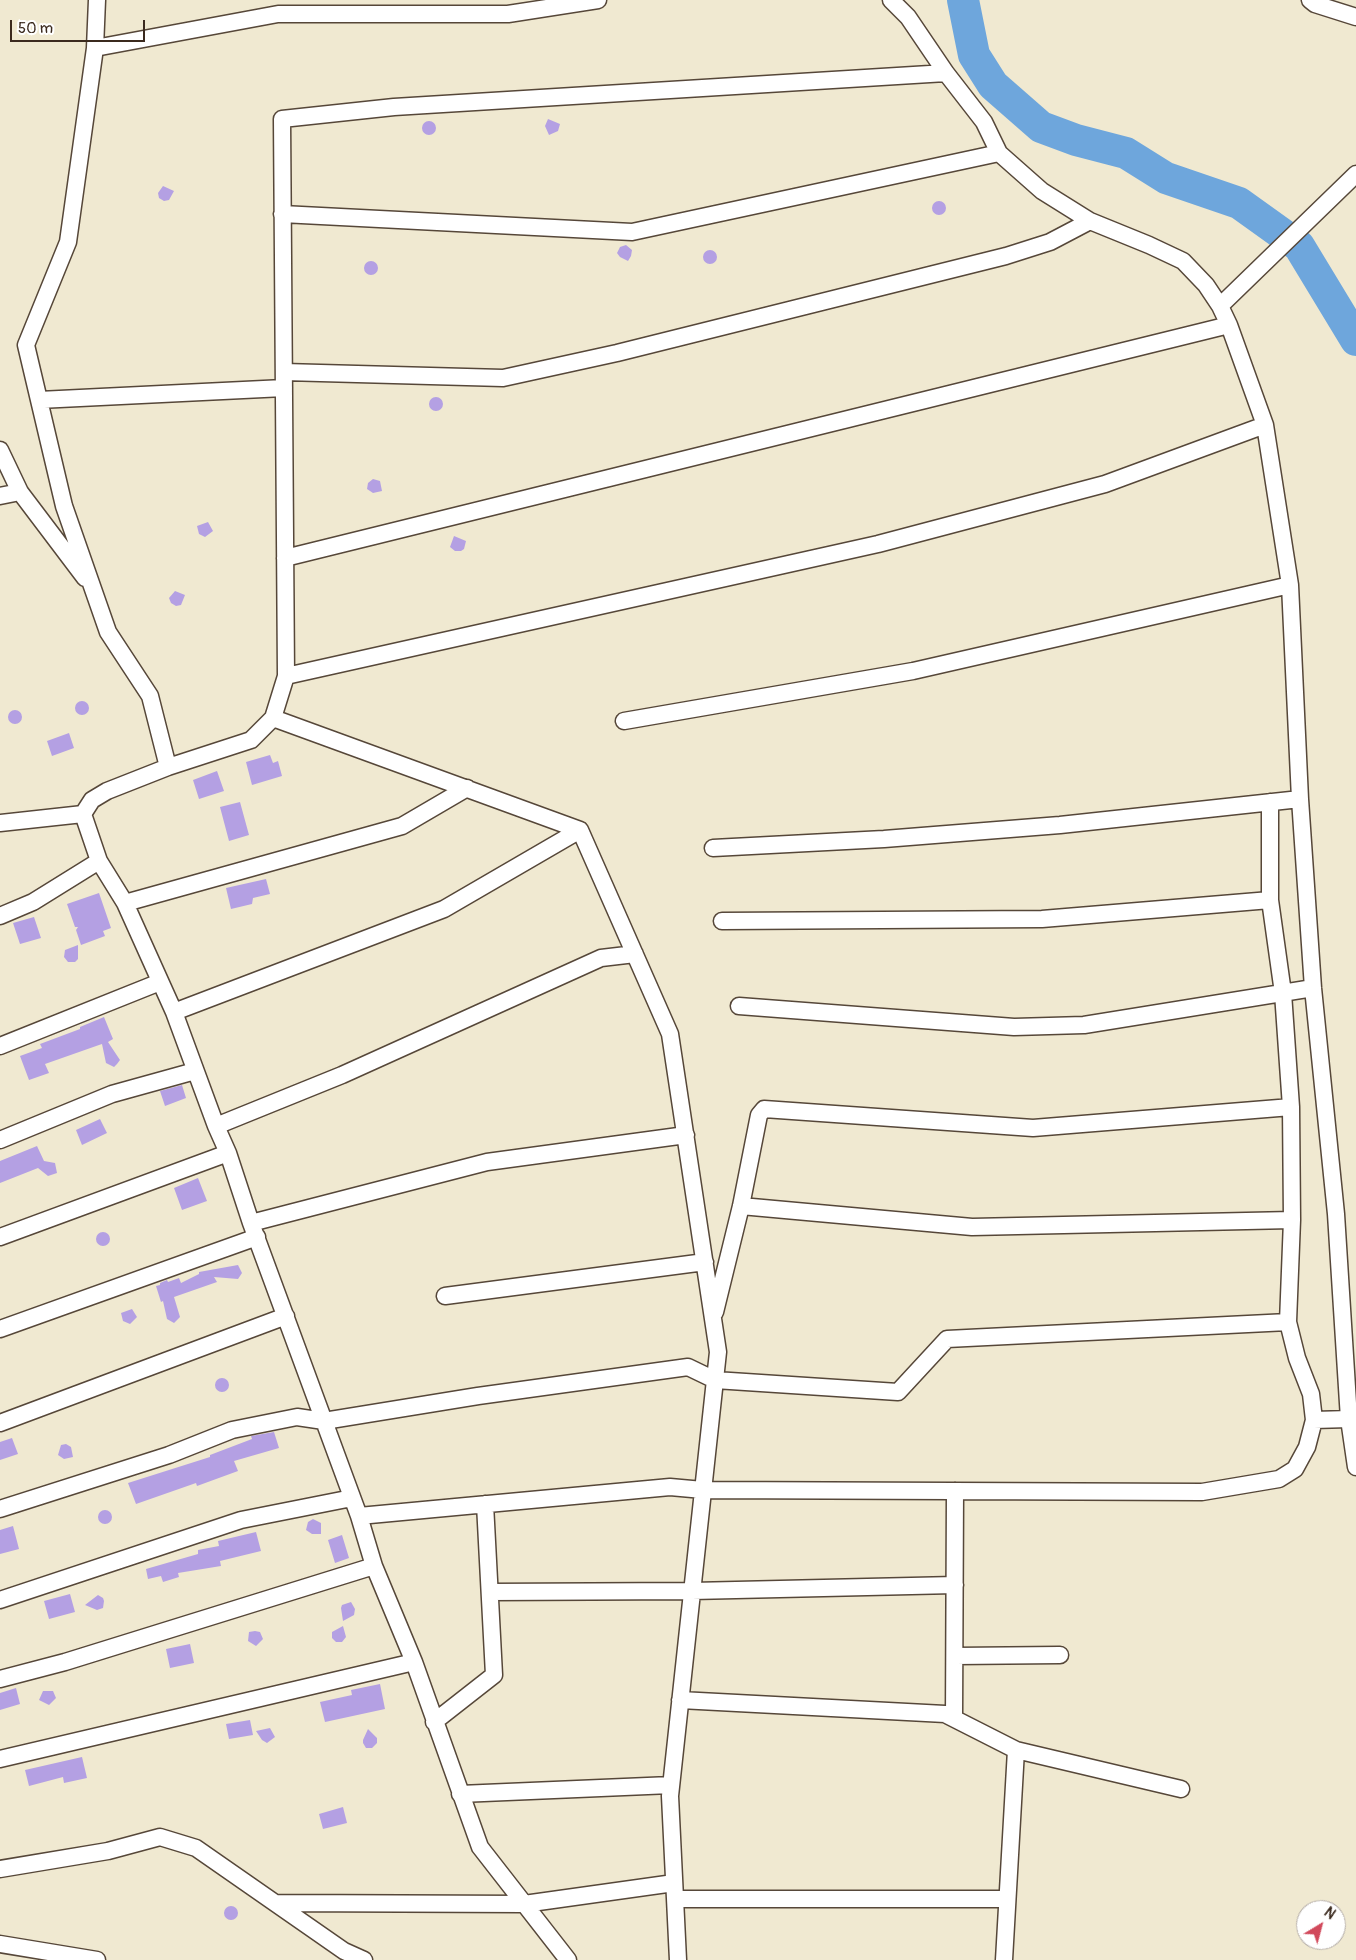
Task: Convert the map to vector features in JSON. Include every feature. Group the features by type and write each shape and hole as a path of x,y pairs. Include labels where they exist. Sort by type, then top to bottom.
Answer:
{"street":[{"path":"97,0 95,48 68,242 26,345 64,506 108,632 150,696 168,768"},
{"path":"95,48 278,14 508,14 598,0"},
{"path":"892,0 908,17 946,73 984,122 999,153 1042,191 1090,221 1149,245 1183,262 1206,285 1220,306 1229,325 1265,425 1290,585 1300,799 1313,988 1336,1214 1349,1419 1356,1467"},
{"path":"1310,0 1315,4 1356,17"},
{"path":"0,823 82,814 92,800 107,791 251,740 273,718 286,676 282,119 394,107 946,73"},
{"path":"282,214 632,232 999,153"},
{"path":"1220,306 1356,174"},
{"path":"39,400 284,380 503,378 617,353 1006,256 1050,242 1090,221"},
{"path":"285,558 1229,325"},
{"path":"286,676 878,544 1105,484 1265,425"},
{"path":"0,450 20,492 94,589"},
{"path":"0,496 20,492"},
{"path":"624,721 912,671 1290,585"},
{"path":"273,718 580,830 670,1034 718,1352 670,1796 678,1960"},
{"path":"125,904 402,826 466,788"},
{"path":"713,848 884,840 1300,799"},
{"path":"359,1516 670,1487 703,1490 1202,1492 1279,1479 1295,1469 1307,1447 1314,1420 1311,1394 1297,1358 1288,1322 1292,1220 1291,1108 1283,993 1270,900 1270,802"},
{"path":"82,814 99,861 125,904 174,1012 216,1126 228,1153 254,1230 359,1516 374,1566 414,1662 480,1847 568,1960"},
{"path":"174,1012 444,909 580,830"},
{"path":"0,916 33,902 99,861"},
{"path":"722,921 1042,920 1270,900"},
{"path":"216,1126 342,1076 601,958 635,954"},
{"path":"0,1046 160,982"},
{"path":"739,1006 996,1026 1084,1026 1313,988"},
{"path":"0,1140 112,1094 195,1070"},
{"path":"712,1321 741,1206 758,1115 764,1109 1033,1128 1291,1108"},
{"path":"0,1329 254,1230 486,1162 686,1135"},
{"path":"0,1237 228,1153"},
{"path":"741,1206 972,1227 1292,1220"},
{"path":"446,1296 705,1262"},
{"path":"0,1423 286,1316"},
{"path":"0,1509 169,1455 232,1430 297,1417 324,1422 478,1396 688,1367 715,1380 898,1392 947,1339 1288,1322"},
{"path":"1314,1420 1349,1419"},
{"path":"954,1718 955,1491"},
{"path":"0,1600 241,1520 352,1498"},
{"path":"434,1722 494,1675 485,1504"},
{"path":"0,1679 65,1662 374,1566"},
{"path":"490,1592 692,1591 955,1585"},
{"path":"954,1656 1060,1655"},
{"path":"0,1759 414,1662"},
{"path":"680,1700 945,1714 1016,1750 1181,1790"},
{"path":"1004,1960 1016,1750"},
{"path":"460,1794 671,1785"},
{"path":"0,1869 108,1851 160,1837 196,1848 344,1951 364,1960"},
{"path":"278,1904 524,1904 674,1891 1008,1899"},
{"path":"0,1944 97,1960"}],"building":[{"path":"548,119 560,124 558,131 549,135 545,126"},
{"path":"426,121 432,121 436,128 432,135 426,135 422,131 422,125"},
{"path":"163,186 174,191 169,200 164,201 159,198 158,193"},
{"path":"936,201 942,201 946,208 942,215 936,215 932,211 932,205"},
{"path":"626,245 632,250 628,261 617,253 620,247"},
{"path":"707,250 713,250 717,257 713,264 707,264 703,260 703,254"},
{"path":"368,261 374,261 378,268 374,275 368,275 364,271 364,265"},
{"path":"433,397 439,397 443,404 439,411 433,411 429,407 429,401"},
{"path":"373,479 380,481 382,491 373,493 367,489 368,483"},
{"path":"208,522 213,531 205,537 199,534 197,526"},
{"path":"454,536 466,541 464,549 461,551 455,551 450,547"},
{"path":"175,591 185,595 181,605 176,606 171,603 169,598"},
{"path":"79,701 85,701 89,708 85,715 79,715 75,711 75,705"},
{"path":"12,710 18,710 22,717 18,724 12,724 8,720 8,714"},
{"path":"69,733 74,748 52,756 47,741"},
{"path":"270,755 273,763 278,761 282,776 252,785 246,762"},
{"path":"217,771 224,791 199,799 193,780"},
{"path":"240,802 249,835 229,841 220,807"},
{"path":"266,879 270,894 253,898 252,904 231,909 226,888"},
{"path":"99,893 111,928 103,931 105,936 81,945 76,930 78,927 75,927 67,904"},
{"path":"34,917 41,938 20,944 13,923"},
{"path":"78,945 78,959 75,962 68,962 64,957 65,950"},
{"path":"104,1017 113,1039 108,1042 120,1060 114,1067 106,1063 102,1044 45,1064 49,1073 29,1080 20,1056 42,1048 40,1044 80,1029 80,1027"},
{"path":"182,1085 186,1098 165,1106 160,1091"},
{"path":"100,1119 107,1133 82,1145 76,1130"},
{"path":"37,1146 44,1161 55,1163 57,1173 48,1176 38,1168 0,1183 0,1161"},
{"path":"198,1178 207,1201 182,1210 174,1188"},
{"path":"100,1232 106,1232 110,1239 106,1246 100,1246 96,1242 96,1236"},
{"path":"238,1265 242,1273 238,1279 214,1277 217,1282 174,1297 180,1317 174,1323 167,1319 163,1301 161,1302 156,1286 167,1280 168,1282 179,1278 181,1283 199,1274 199,1272"},
{"path":"132,1309 137,1317 130,1324 123,1321 121,1313"},
{"path":"219,1378 225,1378 229,1385 225,1392 219,1392 215,1388 215,1382"},
{"path":"274,1432 279,1448 234,1461 238,1471 197,1486 196,1483 136,1504 128,1483 210,1457 210,1455 252,1439 251,1436"},
{"path":"12,1438 18,1454 0,1460 0,1442"},
{"path":"66,1444 71,1447 73,1457 64,1459 58,1455 61,1445"},
{"path":"102,1510 108,1510 112,1517 108,1524 102,1524 98,1520 98,1514"},
{"path":"313,1519 321,1523 321,1534 312,1534 306,1530 308,1522"},
{"path":"13,1526 19,1549 0,1554 0,1530"},
{"path":"256,1532 261,1551 220,1561 221,1566 178,1573 179,1577 163,1582 161,1576 148,1579 146,1569 198,1554 198,1550 219,1546 218,1541"},
{"path":"342,1535 349,1558 335,1563 328,1540"},
{"path":"70,1594 75,1612 49,1619 44,1601"},
{"path":"98,1595 103,1598 103,1608 97,1610 85,1605"},
{"path":"351,1602 355,1609 354,1615 343,1621 342,1605"},
{"path":"343,1626 346,1637 342,1642 336,1642 332,1638 332,1632"},
{"path":"249,1632 260,1632 263,1639 256,1646 248,1641"},
{"path":"190,1644 194,1663 170,1668 166,1649"},
{"path":"380,1684 385,1709 325,1722 320,1702 352,1695 351,1690"},
{"path":"16,1688 20,1704 0,1710 0,1693"},
{"path":"43,1691 53,1691 56,1698 49,1705 39,1700"},
{"path":"250,1720 253,1735 229,1739 226,1724"},
{"path":"270,1728 275,1737 267,1743 262,1740 256,1731"},
{"path":"368,1729 377,1738 377,1743 372,1748 366,1748 363,1743"},
{"path":"82,1757 87,1778 64,1783 63,1777 29,1786 25,1770"},
{"path":"343,1807 347,1823 323,1829 319,1814"},
{"path":"228,1906 234,1906 238,1913 234,1920 228,1920 224,1916 224,1910"}],"waterway":[{"path":"963,0 974,55 993,85 1041,127 1076,140 1126,153 1166,178 1239,203 1299,246 1356,340"}]}
